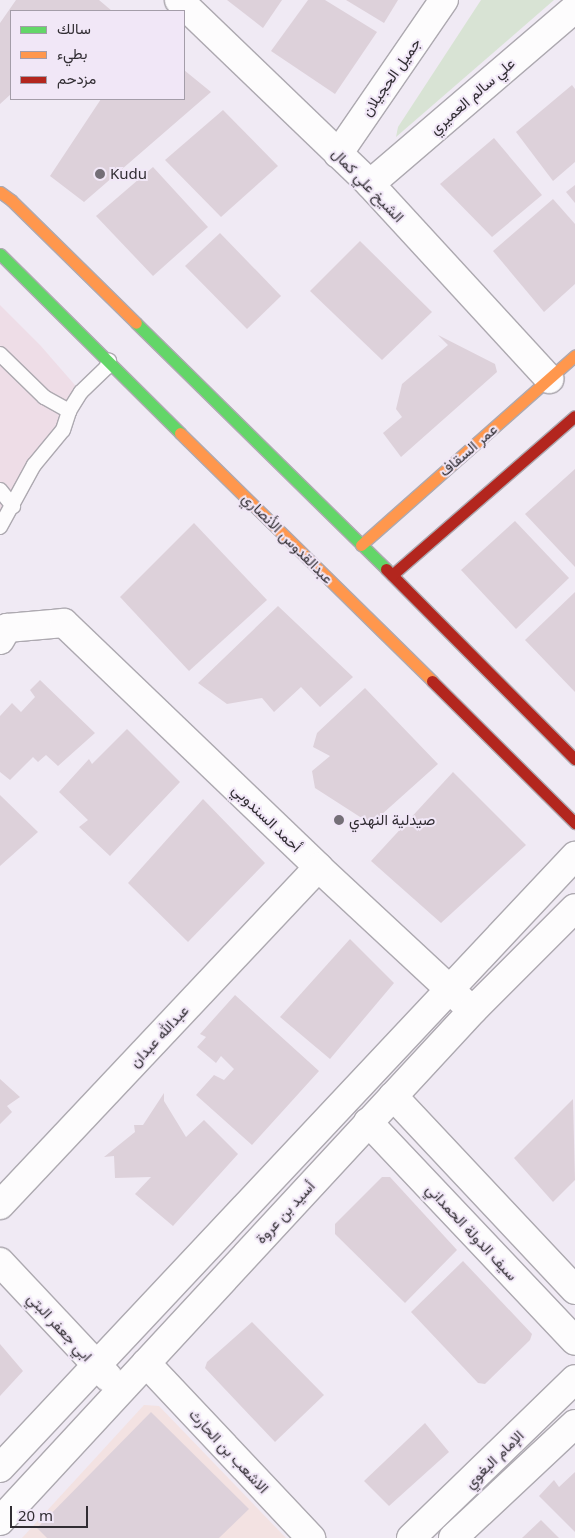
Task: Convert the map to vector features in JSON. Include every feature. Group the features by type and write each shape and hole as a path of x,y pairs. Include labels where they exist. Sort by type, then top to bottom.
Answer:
{"street":[{"name":"الشيخ علي كمال","path":"179,0 370,184 549,379"},
{"name":"جميل الحجيلان","path":"338,154 444,0"},
{"name":"علي سالم العميري","path":"370,184 575,8"},
{"path":"0,192 11,200 574,755"},
{"name":"عبدالقدوس الأنصاري","path":"0,254 575,823"},
{"name":"عمر السقاف","path":"361,545 575,356"},
{"path":"392,575 575,416"},
{"name":"أحمد السندوبي","path":"0,640 7,628 64,623 318,867 449,990 473,1010"},
{"path":"0,1468 575,856"},
{"name":"عبدالله عبدان","path":"0,1204 318,867"},
{"name":"أسيد بن عروة","path":"0,1521 473,1010 575,908"},
{"path":"393,1096 575,1290"},
{"name":"سيف الدولة الحمداني","path":"368,1122 575,1341"},
{"name":"ابي جعفر البتي","path":"0,1262 96,1365 122,1390"},
{"name":"الاشعب بن الحارث","path":"146,1363 311,1538"},
{"name":"الإمام البغوي","path":"453,1538 463,1509 575,1379"},
{"name":"الإمام البغوي","path":"411,1538 463,1509 575,1424"}],"lane":[{"path":"0,354 44,397 69,411"},
{"path":"0,527 34,465 63,430 69,411 81,392 106,368 109,362"},
{"path":"0,490 13,506"}],"shaded area":[{"path":"0,305 40,345 81,392 0,534"},
{"path":"144,1405 159,1406 286,1538 22,1538"}],"green space":[{"path":"481,0 554,0 396,137 398,127"}],"building":[{"path":"16,0 99,0 111,10 10,10 10,95 0,104 0,23"},
{"path":"227,0 282,0 263,28"},
{"path":"308,0 325,0 377,32 335,94 271,51"},
{"path":"346,0 398,0 384,23"},
{"path":"185,71 211,92 84,202 50,176 100,100 185,100"},
{"path":"572,85 575,89 575,162 553,181 516,132"},
{"path":"223,110 278,166 221,217 165,160"},
{"path":"494,138 542,195 492,237 440,184"},
{"path":"153,167 208,227 153,276 96,216"},
{"path":"575,185 575,203 566,192"},
{"path":"553,199 575,224 575,284 544,312 493,251"},
{"path":"220,233 281,296 247,329 185,266"},
{"path":"360,241 432,312 382,360 310,291"},
{"path":"438,335 495,364 497,372 401,457 383,433 402,417 396,409 402,384 448,345"},
{"path":"575,469 575,567 525,514"},
{"path":"515,521 569,578 516,629 461,570"},
{"path":"194,523 267,600 189,671 120,597"},
{"path":"575,592 575,692 525,640"},
{"path":"278,606 353,677 320,707 301,687 274,712 262,698 227,704 198,683"},
{"path":"40,680 95,733 58,766 46,755 38,762 33,757 10,780 0,772 0,716 12,703 21,712 35,697 30,690"},
{"path":"365,688 438,764 371,824 315,788 312,771 330,756 313,747 317,733"},
{"path":"127,729 180,782 110,856 79,827 88,820 59,792 89,759 92,764"},
{"path":"453,772 526,845 441,923 371,861"},
{"path":"0,795 38,832 0,866"},
{"path":"203,799 265,863 188,942 128,883"},
{"path":"350,939 394,983 330,1059 280,1017"},
{"path":"235,995 319,1071 252,1145 196,1095 214,1075 224,1080 234,1069 221,1056 216,1063 197,1047 206,1037 200,1034"},
{"path":"0,1079 20,1097 7,1106 12,1112 0,1124"},
{"path":"164,1093 164,1101 186,1137 204,1120 238,1154 173,1226 135,1194 151,1177 115,1178 114,1156 104,1157 135,1132 134,1125 143,1125"},
{"path":"573,1099 575,1180 553,1202 514,1158"},
{"path":"382,1177 390,1177 457,1250 405,1303 335,1234 335,1224"},
{"path":"463,1261 532,1334 530,1340 485,1384 478,1383 411,1312"},
{"path":"252,1322 324,1395 275,1442 205,1368 207,1362"},
{"path":"0,1344 23,1371 0,1396"},
{"path":"151,1412 249,1509 219,1538 47,1538 37,1528"},
{"path":"425,1423 449,1452 389,1506 364,1481"},
{"path":"575,1472 575,1532 539,1496 554,1480 559,1487"},
{"path":"541,1520 559,1538 522,1538"}],"traffic: fast":[{"path":"0,254 180,433"},
{"path":"136,323 386,569"}],"traffic: slow":[{"path":"0,192 11,200 136,323"},
{"path":"361,545 575,356"},
{"path":"180,433 432,681"}],"traffic: jam":[{"path":"392,575 575,416"},
{"path":"386,569 575,759"},
{"path":"432,681 575,823"}],"place":[{"name":"Kudu","path":"100,174"},
{"name":"صيدلية النهدي","path":"339,820"}]}
